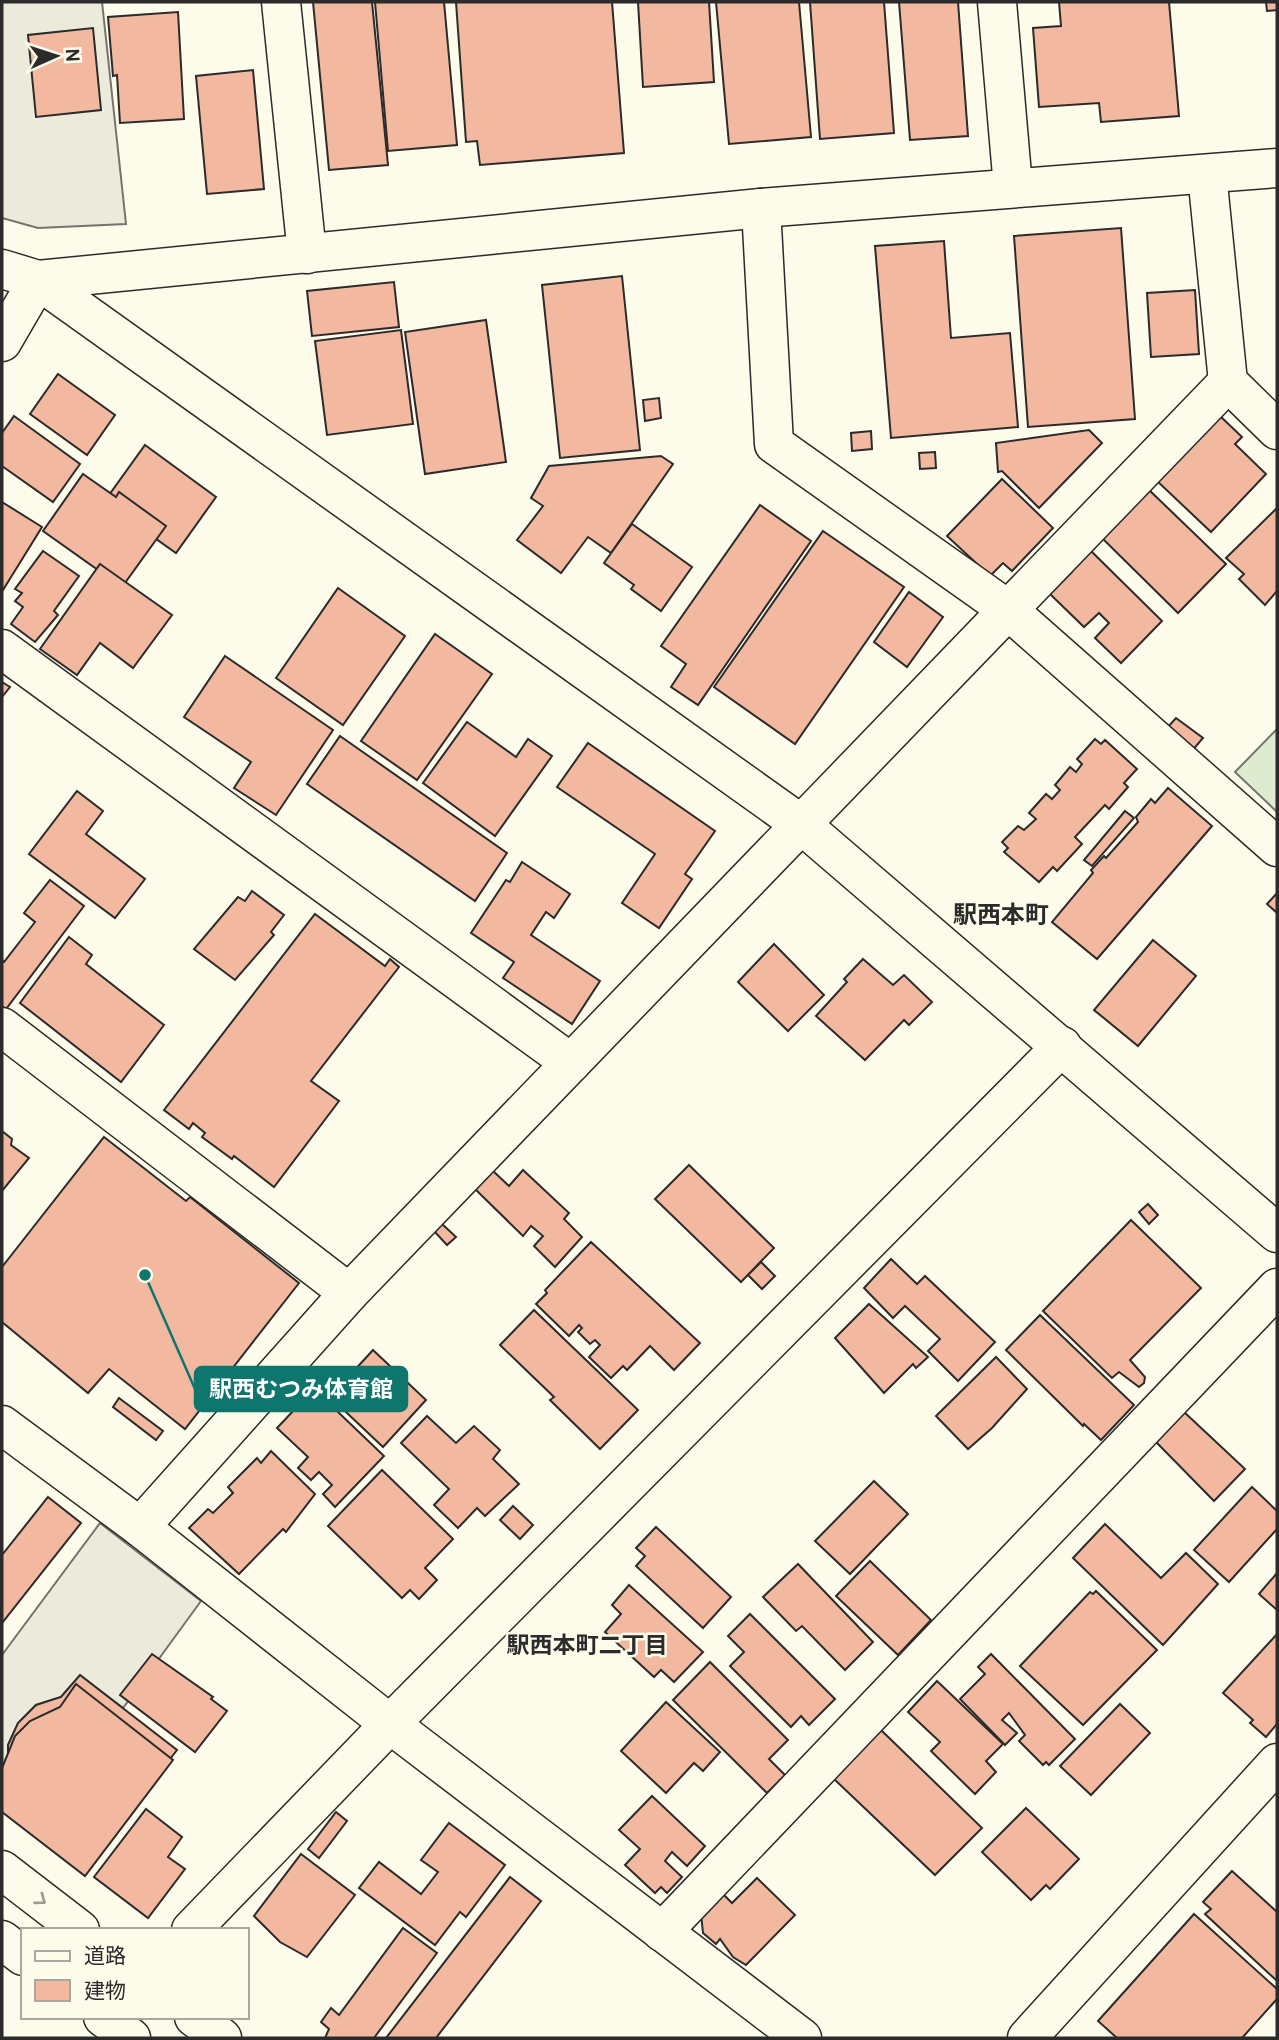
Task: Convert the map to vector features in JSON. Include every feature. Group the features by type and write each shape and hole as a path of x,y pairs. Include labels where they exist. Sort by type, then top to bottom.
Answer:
{"street":[{"path":"281,2 307,254"},
{"path":"997,2 1013,187"},
{"path":"38,280 761,208 1277,168"},
{"path":"1207,174 1228,382 1277,430"},
{"path":"761,208 774,444 1007,609 1277,847"},
{"path":"2,270 38,280 802,825 1277,1233"},
{"path":"2,342 38,280"},
{"path":"140,1527 349,1293 1228,382"},
{"path":"2,649 571,1063"},
{"path":"2,1027 349,1293"},
{"path":"193,1928 390,1724 1062,1046"},
{"path":"662,1932 1277,1289"},
{"path":"2,1425 140,1527 390,1724 802,2038"},
{"path":"1027,2038 1277,1762"},
{"path":"2,1870 77,1928"},
{"path":"2,1940 21,1954"},
{"path":"197,2019 222,2038"}],"green space":[{"path":"1277,729 1277,812 1235,772"}],"shaded area":[{"path":"2,2 102,2 126,224 38,228 2,218"},
{"path":"100,1523 201,1601 123,1708 80,1675 61,1697 36,1705 18,1723 8,1745 8,1767 2,1775 2,1655"}],"building":[{"path":"313,2 372,2 388,165 329,170"},
{"path":"375,2 444,2 457,145 388,151"},
{"path":"456,2 612,2 624,153 480,165 477,141 466,142"},
{"path":"638,2 709,2 714,82 643,87"},
{"path":"716,2 799,2 811,137 729,144"},
{"path":"810,2 884,2 894,133 820,139"},
{"path":"899,2 958,2 968,136 910,140"},
{"path":"1059,2 1169,2 1179,116 1101,122 1099,103 1039,107 1033,28 1061,26"},
{"path":"1266,2 1277,2 1277,10 1267,11"},
{"path":"178,12 184,119 120,123 117,75 113,76 108,17"},
{"path":"93,28 101,110 36,117 28,35"},
{"path":"253,70 264,189 207,194 196,76"},
{"path":"1121,228 1135,419 1028,427 1014,236"},
{"path":"944,241 951,338 1010,333 1018,427 891,438 875,246"},
{"path":"622,276 640,450 560,458 542,285"},
{"path":"394,282 399,327 312,336 307,291"},
{"path":"1195,290 1199,354 1151,357 1147,293"},
{"path":"486,320 506,462 425,474 405,332"},
{"path":"401,330 413,424 327,435 315,341"},
{"path":"58,374 115,415 87,455 30,414"},
{"path":"659,398 661,418 645,421 643,400"},
{"path":"1218,414 1242,437 1235,444 1266,474 1211,532 1156,480"},
{"path":"14,416 80,464 53,502 2,466 2,433"},
{"path":"1089,430 1102,443 1039,508 1002,471 998,472 996,443"},
{"path":"871,431 872,449 852,451 851,433"},
{"path":"145,445 216,497 176,553 104,502"},
{"path":"935,452 936,468 920,469 919,453"},
{"path":"661,456 673,464 611,553 588,537 561,573 517,540 543,506 531,498 549,466"},
{"path":"83,474 116,497 119,492 166,526 122,587 43,531"},
{"path":"1002,479 1053,528 1012,571 1003,563 990,576 947,536"},
{"path":"1147,488 1226,564 1178,613 1102,538"},
{"path":"2,502 42,527 3,590 2,590"},
{"path":"760,505 811,541 698,705 671,687 686,664 661,646"},
{"path":"1277,508 1277,591 1265,605 1239,579 1244,574 1226,558"},
{"path":"632,524 692,567 661,611 631,589 634,585 604,563"},
{"path":"823,531 904,587 795,744 714,687"},
{"path":"1089,549 1162,621 1121,663 1095,638 1109,623 1099,613 1084,627 1050,594 1072,572 1069,570"},
{"path":"43,551 79,576 54,611 58,615 35,642 11,624 23,607 15,601 22,593 15,589"},
{"path":"100,564 172,615 133,668 100,643 77,675 40,649"},
{"path":"338,588 405,636 343,725 276,678"},
{"path":"909,592 943,617 907,667 874,642"},
{"path":"435,634 492,674 417,780 361,741"},
{"path":"225,656 333,730 276,815 234,788 251,762 184,717"},
{"path":"2,682 10,687 2,697"},
{"path":"1176,718 1203,738 1191,752 1166,729"},
{"path":"467,722 516,757 528,739 552,756 495,836 423,783"},
{"path":"340,736 507,853 475,901 307,784"},
{"path":"1095,739 1101,744 1105,740 1137,769 1124,783 1128,787 1109,809 1105,805 1075,837 1082,844 1057,871 1053,867 1039,882 1004,852 1008,848 1002,842 1018,826 1024,830 1036,819 1029,813 1046,794 1052,799 1060,790 1055,785 1070,767 1076,772 1082,764 1077,759"},
{"path":"588,743 715,831 685,874 692,879 659,928 622,903 655,854 557,787"},
{"path":"1168,788 1212,826 1097,959 1052,922 1093,873 1091,870 1104,856 1106,858 1138,822 1136,817 1151,799 1155,803"},
{"path":"77,791 103,811 86,834 145,879 115,918 29,854"},
{"path":"1125,811 1134,818 1092,866 1084,860"},
{"path":"522,862 570,894 554,918 546,912 531,935 600,981 572,1024 503,978 514,962 471,933 506,880 510,882"},
{"path":"50,880 84,906 6,1009 2,1006 2,960 4,962 35,922 24,913"},
{"path":"252,891 284,915 271,932 274,935 235,980 194,949 238,897 245,901"},
{"path":"1277,893 1277,913 1267,904"},
{"path":"315,914 385,966 390,959 399,967 311,1081 339,1101 274,1187 234,1156 232,1159 202,1137 205,1133 193,1123 189,1129 164,1110"},
{"path":"69,937 92,955 86,964 164,1025 121,1082 20,1003"},
{"path":"1153,940 1196,976 1138,1046 1094,1010"},
{"path":"774,944 824,995 788,1031 738,982"},
{"path":"863,959 893,985 904,975 932,1002 909,1025 904,1020 865,1060 816,1016 847,982 844,979"},
{"path":"2,1131 12,1139 11,1145 29,1158 2,1191"},
{"path":"104,1137 186,1201 190,1197 299,1283 185,1429 109,1369 88,1393 2,1322 2,1267"},
{"path":"689,1165 774,1248 741,1282 655,1199"},
{"path":"492,1170 509,1186 523,1170 569,1213 564,1219 582,1237 555,1267 534,1246 543,1236 531,1226 523,1236 474,1188"},
{"path":"1148,1204 1158,1215 1149,1224 1139,1212"},
{"path":"1131,1220 1201,1288 1130,1360 1145,1377 1144,1383 1139,1387 1119,1372 1112,1378 1043,1311"},
{"path":"441,1223 456,1237 447,1245 434,1231"},
{"path":"591,1242 700,1343 674,1370 650,1346 627,1370 623,1366 611,1378 589,1357 600,1345 595,1340 590,1344 578,1332 582,1328 579,1325 569,1336 536,1304 547,1293 545,1290"},
{"path":"891,1259 917,1284 925,1276 995,1342 958,1381 928,1351 940,1339 905,1306 893,1318 864,1288"},
{"path":"761,1262 775,1276 762,1289 748,1275"},
{"path":"869,1304 928,1357 916,1368 913,1364 884,1393 835,1338"},
{"path":"534,1310 638,1410 600,1449 550,1400 554,1397 500,1345"},
{"path":"1040,1315 1134,1405 1101,1440 1084,1424 1083,1426 1006,1350"},
{"path":"373,1350 426,1400 383,1447 330,1397"},
{"path":"996,1357 1027,1389 992,1428 968,1449 936,1416"},
{"path":"314,1389 384,1456 335,1507 323,1494 332,1485 319,1472 311,1480 298,1468 308,1457 277,1428"},
{"path":"119,1398 163,1431 156,1440 113,1407"},
{"path":"1183,1411 1245,1469 1214,1501 1155,1441"},
{"path":"427,1416 456,1443 474,1426 500,1450 493,1459 519,1484 485,1516 477,1508 458,1528 434,1505 449,1489 401,1443"},
{"path":"271,1451 315,1494 286,1532 283,1529 239,1574 189,1528 208,1509 213,1513 233,1493 228,1487 257,1458 261,1463"},
{"path":"382,1470 453,1539 425,1568 437,1580 419,1599 410,1590 402,1598 328,1526"},
{"path":"874,1481 908,1514 850,1574 815,1541"},
{"path":"1252,1487 1277,1511 1277,1529 1229,1582 1194,1550"},
{"path":"48,1497 81,1523 2,1623 2,1555"},
{"path":"513,1506 533,1525 520,1539 500,1520"},
{"path":"1105,1524 1161,1578 1186,1553 1218,1584 1163,1645 1073,1558"},
{"path":"656,1527 731,1597 703,1628 636,1566 645,1556 636,1548"},
{"path":"870,1561 931,1620 898,1655 836,1596"},
{"path":"798,1564 873,1642 845,1670 802,1626 796,1631 763,1597"},
{"path":"1277,1573 1277,1610 1259,1594"},
{"path":"629,1585 703,1652 674,1682 661,1670 654,1677 605,1632 621,1614 612,1605"},
{"path":"1096,1591 1157,1650 1083,1725 1020,1666 1090,1592 1093,1594"},
{"path":"750,1614 835,1699 809,1725 801,1716 791,1727 730,1666 744,1652 728,1636"},
{"path":"1277,1634 1277,1724 1266,1737 1250,1723 1253,1720 1223,1693"},
{"path":"152,1654 213,1697 211,1699 227,1711 195,1752 120,1695"},
{"path":"991,1654 1075,1739 1049,1765 1046,1762 1043,1765 1019,1741 1025,1735 1009,1713 1002,1720 1017,1733 1005,1745 960,1699 985,1674 978,1667"},
{"path":"710,1662 788,1740 769,1759 785,1775 767,1793 673,1700"},
{"path":"80,1675 177,1750 89,1865 2,1798 2,1775 8,1767 8,1745 18,1723 36,1705 61,1697"},
{"path":"937,1681 1003,1744 986,1761 996,1772 975,1794 931,1751 940,1742 908,1712"},
{"path":"76,1684 173,1760 85,1876 2,1812 2,1768 15,1736 30,1721 60,1707"},
{"path":"666,1702 720,1752 703,1771 694,1763 666,1793 621,1751"},
{"path":"1120,1704 1150,1733 1091,1795 1060,1766"},
{"path":"881,1730 982,1828 935,1875 834,1779"},
{"path":"652,1796 705,1846 687,1866 672,1852 665,1861 682,1877 667,1893 661,1887 655,1893 625,1865 640,1849 619,1830"},
{"path":"1026,1808 1079,1859 1050,1889 1046,1885 1031,1900 982,1852"},
{"path":"146,1809 182,1837 168,1857 185,1869 148,1918 94,1877"},
{"path":"336,1812 347,1821 319,1858 308,1849"},
{"path":"449,1823 505,1865 466,1917 460,1912 435,1945 359,1888 379,1862 421,1894 438,1872 421,1860"},
{"path":"301,1854 355,1895 307,1957 280,1942 254,1916"},
{"path":"1232,1871 1277,1912 1277,1981 1205,1914 1211,1909 1203,1902"},
{"path":"510,1877 541,1901 436,2038 386,2038"},
{"path":"757,1878 795,1915 746,1965 733,1957 720,1939 716,1944 703,1933 701,1914 722,1893 732,1903"},
{"path":"1194,1914 1277,1989 1277,1999 1242,2038 1117,2038 1098,2021"},
{"path":"403,1928 437,1953 374,2038 325,2038 329,2029 321,2022 331,2008 339,2015"}],"place":[{"name":"駅西むつみ体育館","path":"145,1275"}],"district":[{"name":"駅西本町","path":"1001,917"},
{"name":"駅西本町二丁目","path":"587,1647"}]}
